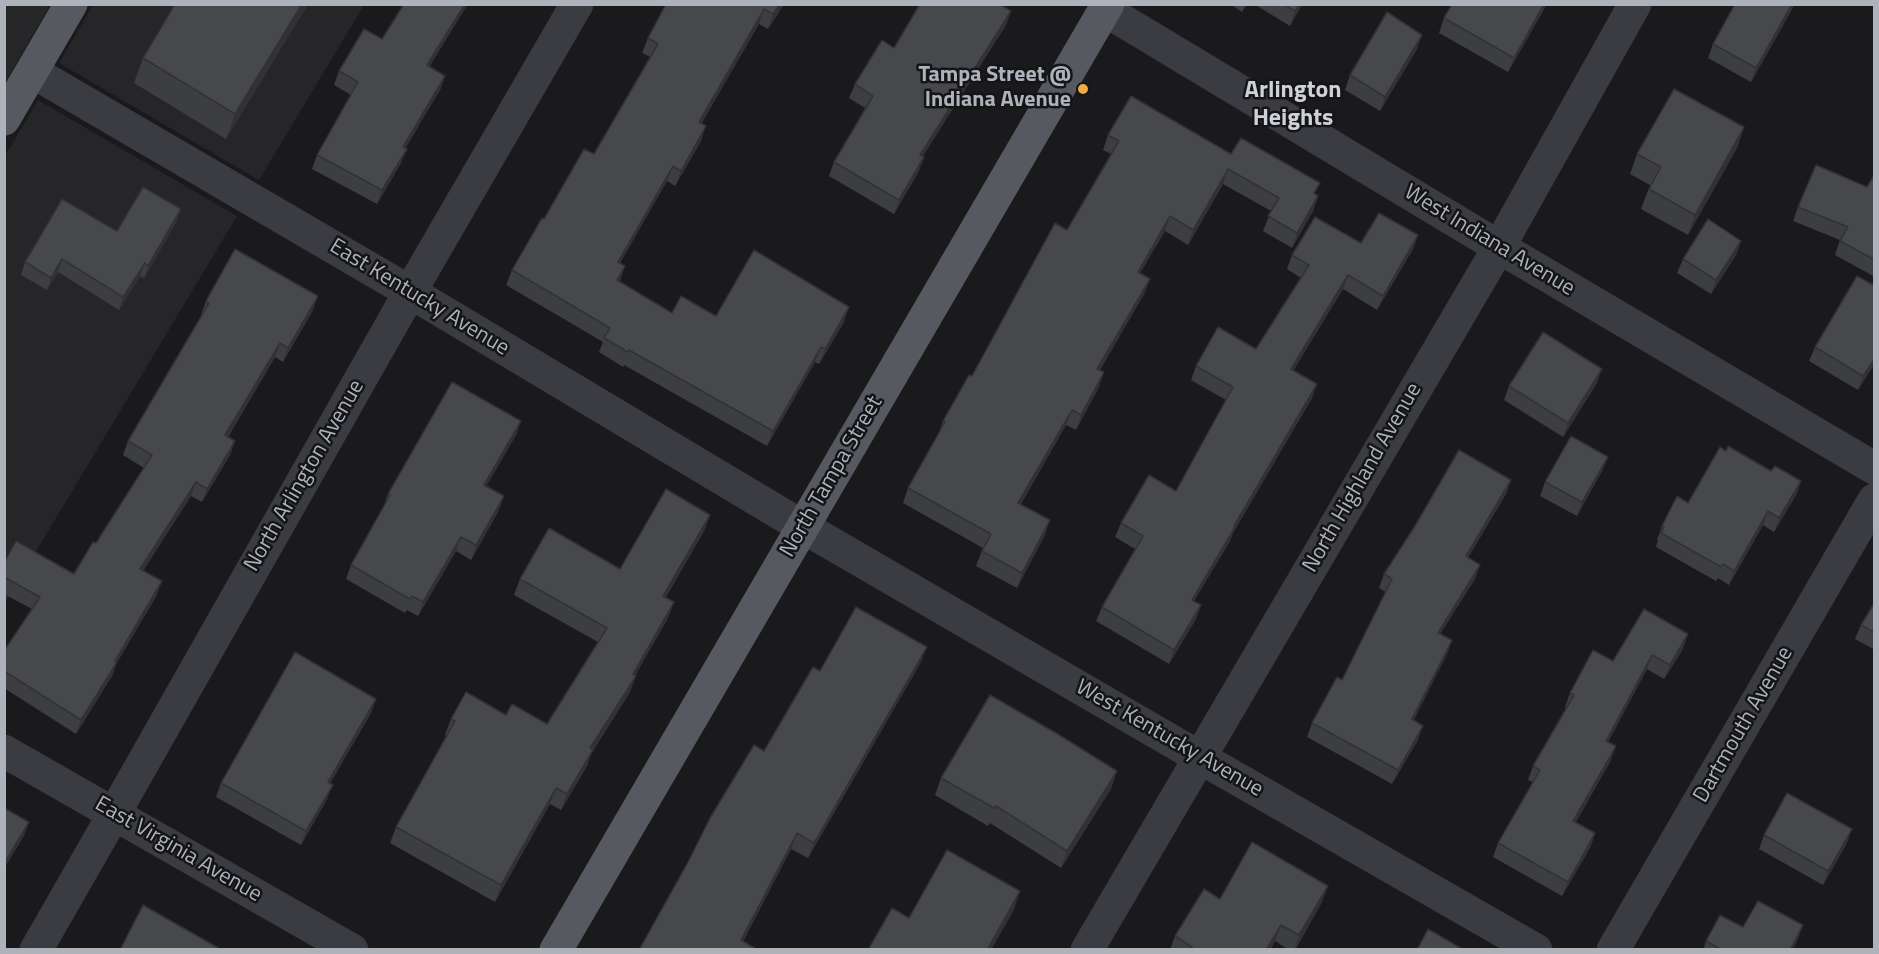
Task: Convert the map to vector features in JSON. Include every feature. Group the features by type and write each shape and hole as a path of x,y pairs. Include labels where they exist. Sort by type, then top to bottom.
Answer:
{"main road":[{"path":"4,119 71,4"},
{"name":"North Tampa Street","path":"556,950 1106,7"}],"street":[{"name":"North Arlington Avenue","path":"36,950 410,292 577,4"},
{"name":"North Highland Avenue","path":"1087,950 1499,247 1635,4"},
{"name":"West Indiana Avenue","path":"1106,7 1499,247 1875,468"},
{"name":"East Kentucky Avenue","path":"33,72 410,292 803,527"},
{"name":"Dartmouth Avenue","path":"1613,950 1875,500"},
{"name":"West Kentucky Avenue","path":"803,527 1536,950"},
{"name":"East Virginia Avenue","path":"4,751 352,950"}],"shaded area":[{"path":"4,5 50,5 5,83"},
{"path":"93,5 364,5 259,180 59,63"},
{"path":"38,100 237,216 5,603 5,156"}],"building":[{"path":"175,4 302,4 235,114 143,58"},
{"path":"404,4 465,4 427,65 445,76 403,147 407,149 382,190 317,155 358,82 339,71 364,29 382,39"},
{"path":"666,4 780,4 773,14 764,9 699,122 706,126 681,171 673,166 618,262 625,266 617,280 672,313 681,296 716,316 754,250 849,307 825,349 821,347 773,431 604,338 610,328 512,270 584,149 594,154 658,44 648,38"},
{"path":"920,4 999,4 1011,11 920,155 924,157 899,200 834,162 873,96 855,84 882,40 894,48"},
{"path":"1283,4 1299,4 1295,11"},
{"path":"1452,4 1544,4 1514,58 1444,18"},
{"path":"1735,4 1792,4 1756,68 1713,44"},
{"path":"1387,12 1422,35 1385,97 1350,75"},
{"path":"1674,89 1744,127 1695,215 1649,189 1661,167 1637,154"},
{"path":"1131,96 1231,154 1241,138 1320,183 1314,193 1318,196 1297,233 1268,216 1279,198 1228,169 1193,230 1170,216 1138,272 1150,279 1097,369 1104,372 1081,415 1072,410 1018,503 1050,520 1022,573 982,551 991,534 908,488 945,422 943,421 969,375 972,376 1055,223 1067,230 1119,141 1108,135"},
{"path":"1816,165 1867,187 1875,174 1875,260 1840,241 1848,227 1798,207"},
{"path":"143,187 181,209 148,266 145,263 123,297 62,259 51,278 25,262 62,199 117,231"},
{"path":"1379,213 1418,235 1383,296 1348,275 1291,369 1317,384 1192,600 1201,605 1174,650 1102,607 1143,536 1121,523 1149,475 1176,491 1233,387 1196,366 1218,327 1256,349 1309,265 1292,255 1315,217 1361,243"},
{"path":"1708,219 1741,241 1716,280 1683,259"},
{"path":"235,249 318,296 288,348 280,343 225,435 235,441 207,489 196,482 140,569 162,581 115,661 117,662 81,720 4,671 4,651 40,597 4,577 4,563 16,541 74,574 152,455 128,441 209,303 206,301"},
{"path":"1857,276 1875,286 1875,358 1863,376 1815,347"},
{"path":"1543,332 1602,369 1568,423 1509,386"},
{"path":"452,382 521,421 484,485 504,496 476,545 461,537 423,602 412,596 410,599 351,565 390,495 388,494"},
{"path":"1571,436 1608,457 1582,502 1545,482"},
{"path":"1728,446 1771,471 1775,466 1801,481 1779,518 1768,511 1734,571 1723,564 1721,567 1661,533 1664,527 1662,526 1677,496 1688,503 1720,447 1726,451"},
{"path":"1459,450 1511,480 1466,556 1480,565 1438,633 1452,640 1412,719 1423,726 1398,770 1312,723 1337,677 1342,680 1392,579 1384,574"},
{"path":"666,489 710,515 663,596 674,602 633,674 636,676 590,748 593,750 567,794 556,788 501,885 396,827 455,721 451,719 466,692 506,715 512,704 547,724 607,628 520,579 549,528 620,569"},
{"path":"1875,602 1875,633 1861,625"},
{"path":"856,607 927,647 814,843 797,833 741,940 758,950 639,950 710,818 754,745 764,751 813,667 820,671"},
{"path":"1644,609 1688,634 1670,665 1652,655 1606,741 1616,746 1573,821 1595,833 1568,882 1498,843 1540,770 1533,766 1574,695 1570,693 1593,650 1613,661"},
{"path":"295,652 376,699 328,782 333,785 306,831 221,783"},
{"path":"990,695 1117,771 1067,851 996,806 994,808 941,778"},
{"path":"1787,793 1852,829 1828,871 1764,835"},
{"path":"4,808 29,822 4,864"},
{"path":"1252,842 1328,886 1299,935 1281,925 1266,950 1191,950 1192,947 1175,936 1204,889 1220,899"},
{"path":"947,850 1020,891 987,950 868,950 892,908 909,918"},
{"path":"1758,901 1803,925 1790,950 1722,950 1706,941 1720,915 1743,927"},
{"path":"143,905 222,950 120,950"},
{"path":"1428,929 1464,950 1417,950"}],"place":[{"name":"Tampa Street @ Indiana Avenue","path":"1083,89"}],"district":[{"name":"Arlington Heights","path":"1293,105"}]}
